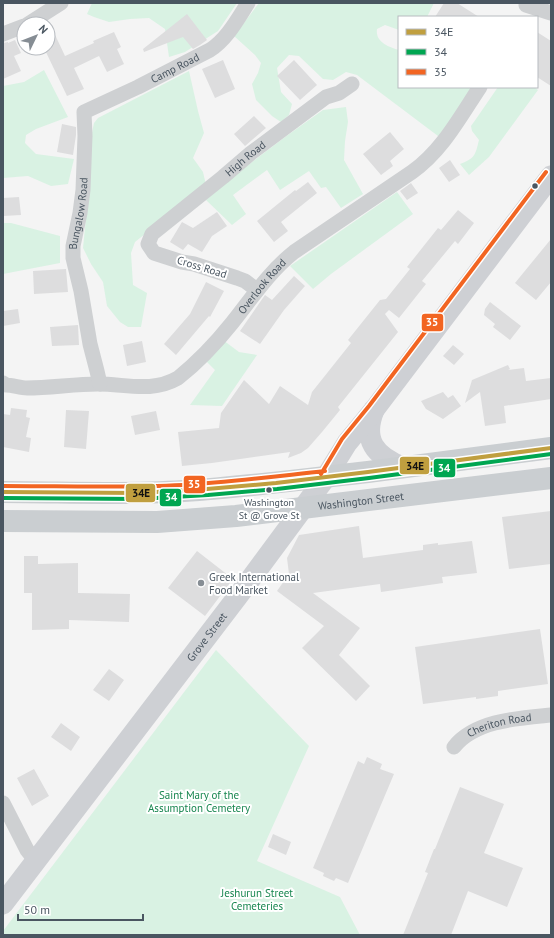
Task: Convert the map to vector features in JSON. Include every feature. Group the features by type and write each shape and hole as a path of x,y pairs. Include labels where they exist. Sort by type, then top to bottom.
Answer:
{"main road":[{"name":"Grove Street","path":"3,904 238,596 326,477 347,443 374,410 551,176"},
{"path":"374,410 369,426 371,441 380,454 393,463 403,467"},
{"path":"3,492 121,493 183,491 248,486 551,448"},
{"name":"Washington Street","path":"3,521 157,522 236,516 551,478"}],"street":[{"path":"41,16 61,3"},
{"name":"Camp Road","path":"84,112 138,87 218,45 225,38 248,3"},
{"path":"525,8 551,13"},
{"path":"3,34 16,29"},
{"name":"High Road","path":"148,244 152,234 157,229 251,152 326,97 339,93 352,84"},
{"name":"Overlook Road","path":"4,384 27,388 100,384 143,387 171,383 221,336 276,268 294,252 412,172 430,158 446,138 479,88"},
{"name":"Bungalow Road","path":"84,112 85,136 82,190 80,213 73,246 73,258 81,291 90,344 100,384"},
{"name":"Cross Road","path":"148,244 154,253 237,278 245,281 257,290"},
{"name":"Cheriton Road","path":"454,747 465,736 481,728 507,721 551,715"},
{"path":"3,803 27,850 36,860"}],"green space":[{"path":"92,3 237,3 218,31 185,52 169,57 165,29 149,18 109,22 94,17 87,14"},
{"path":"259,3 434,3 428,16 398,16 398,30 385,25 377,29 377,34 380,41 398,50 398,88 471,88 443,135 438,136 357,75 346,72 333,80 323,79 299,56 289,55 277,68 281,92 292,104 289,115 281,122 272,116 256,100 252,84 261,63 255,55 234,36"},
{"path":"44,70 68,117 36,129 26,135 25,143 36,154 74,159 68,184 51,186 28,176 3,178 3,86 24,82"},
{"path":"189,71 204,133 193,158 203,172 206,185 135,242 131,253 133,285 147,293 141,327 128,327 120,322 107,306 103,282 91,264 83,248 87,208 90,142 94,123 98,118"},
{"path":"497,88 535,88 538,90 489,157 469,175 460,164 474,156 479,140 472,131 471,126"},
{"path":"346,107 348,122 344,160 363,194 341,208 326,187 321,188 309,171 280,190 267,170 233,195 246,214 232,225 206,200 235,175 323,110"},
{"path":"397,192 413,214 313,289 290,266"},
{"path":"3,223 11,223 60,236 60,263 3,274"},
{"path":"223,340 239,352 257,355 222,406 190,405 215,370 206,361"},
{"name":"Saint Mary of the Assumption Cemetery","path":"216,650 309,746 257,861 340,897 360,935 3,935 3,931"}],"building":[{"path":"444,3 457,3 477,16 436,16"},
{"path":"187,14 207,40 193,49 183,37 144,52 143,49"},
{"path":"114,32 121,47 117,49 124,64 107,72 99,56 74,68 84,89 67,96 48,56 56,56 56,37 65,56"},
{"path":"538,33 551,41 551,86 538,78"},
{"path":"15,40 16,55 14,56 21,71 3,79 3,43 8,43"},
{"path":"223,60 235,89 215,98 202,69"},
{"path":"294,60 317,85 300,100 277,76"},
{"path":"254,116 266,128 245,146 234,134"},
{"path":"62,124 76,127 73,155 57,152"},
{"path":"390,132 404,149 390,161 393,166 381,175 363,154"},
{"path":"450,160 460,175 449,182 439,168"},
{"path":"308,182 317,193 281,222 288,231 274,242 257,221 295,190 296,191"},
{"path":"411,183 418,193 407,200 400,191"},
{"path":"19,197 21,215 3,216 3,198"},
{"path":"458,210 474,223 458,244 455,241 422,281 426,284 399,318 389,310 385,314 398,332 338,407 340,410 308,448 301,453 288,458 290,452 182,466 178,432 219,428 221,413 244,380 269,404 280,386 308,405 312,392 351,343 348,340 380,300 386,299 410,269 407,267 438,228 441,230"},
{"path":"217,212 227,226 212,236 202,252 188,244 183,250 170,242 182,222 193,228"},
{"path":"551,239 551,282 536,300 515,283"},
{"path":"66,269 68,292 34,294 33,271"},
{"path":"294,276 305,286 284,310 260,344 240,331 265,295 272,300"},
{"path":"206,282 224,291 210,317 209,316 176,355 164,344 190,314"},
{"path":"490,302 521,326 510,340 493,327 495,324 484,315 485,309"},
{"path":"18,309 20,323 3,326 3,311"},
{"path":"78,325 79,345 52,346 50,327"},
{"path":"142,341 146,362 127,366 123,345"},
{"path":"453,345 464,354 454,365 443,356"},
{"path":"508,365 510,369 508,370 524,368 526,381 551,378 551,399 504,406 506,423 485,426 480,392 465,403 472,380"},
{"path":"443,392 448,398 453,395 461,406 443,419 426,409 421,401"},
{"path":"11,408 27,410 26,417 30,418 26,437 31,438 29,452 3,447 3,414 10,415"},
{"path":"66,410 89,411 86,449 64,447"},
{"path":"156,411 160,430 135,435 131,416"},
{"path":"551,511 551,564 509,569 502,517"},
{"path":"359,526 363,558 423,550 423,545 438,543 438,545 472,541 477,573 442,577 443,583 381,592 380,584 313,593 360,628 339,655 370,686 356,701 302,648 324,626 277,591 289,574 287,558 299,535"},
{"name":"Greek International Food Market","path":"197,551 233,579 205,616 168,588"},
{"path":"24,556 38,556 38,564 78,563 78,593 130,594 129,622 69,620 69,629 32,630 32,593 24,593"},
{"path":"540,629 548,684 498,691 498,696 476,699 476,697 423,704 415,647"},
{"path":"109,669 124,680 109,701 93,690"},
{"path":"61,723 80,737 71,751 51,737"},
{"path":"367,757 382,764 380,769 394,774 348,883 336,878 334,881 323,876 324,873 313,868 358,761 364,764"},
{"path":"34,769 49,796 32,806 17,778"},
{"path":"460,787 504,804 484,853 523,868 507,907 468,891 451,935 403,935 428,873 425,872"},
{"path":"273,834 291,842 286,855 268,847"}],"transit line":[{"name":"35","path":"321,474 342,439 369,406 546,172"},
{"name":"34E","path":"3,492 139,493 207,489 276,483 551,448"},
{"name":"34","path":"3,498 139,499 208,495 277,489 551,454"},
{"name":"35","path":"3,486 116,487 183,485 236,481 325,471"}],"place":[{"name":"Washington St @ Grove St","path":"269,490"},
{"name":"Greek International Food Market","path":"201,583"}],"park label":[{"name":"Jeshurun Street Cemeteries","path":"257,899"}]}
